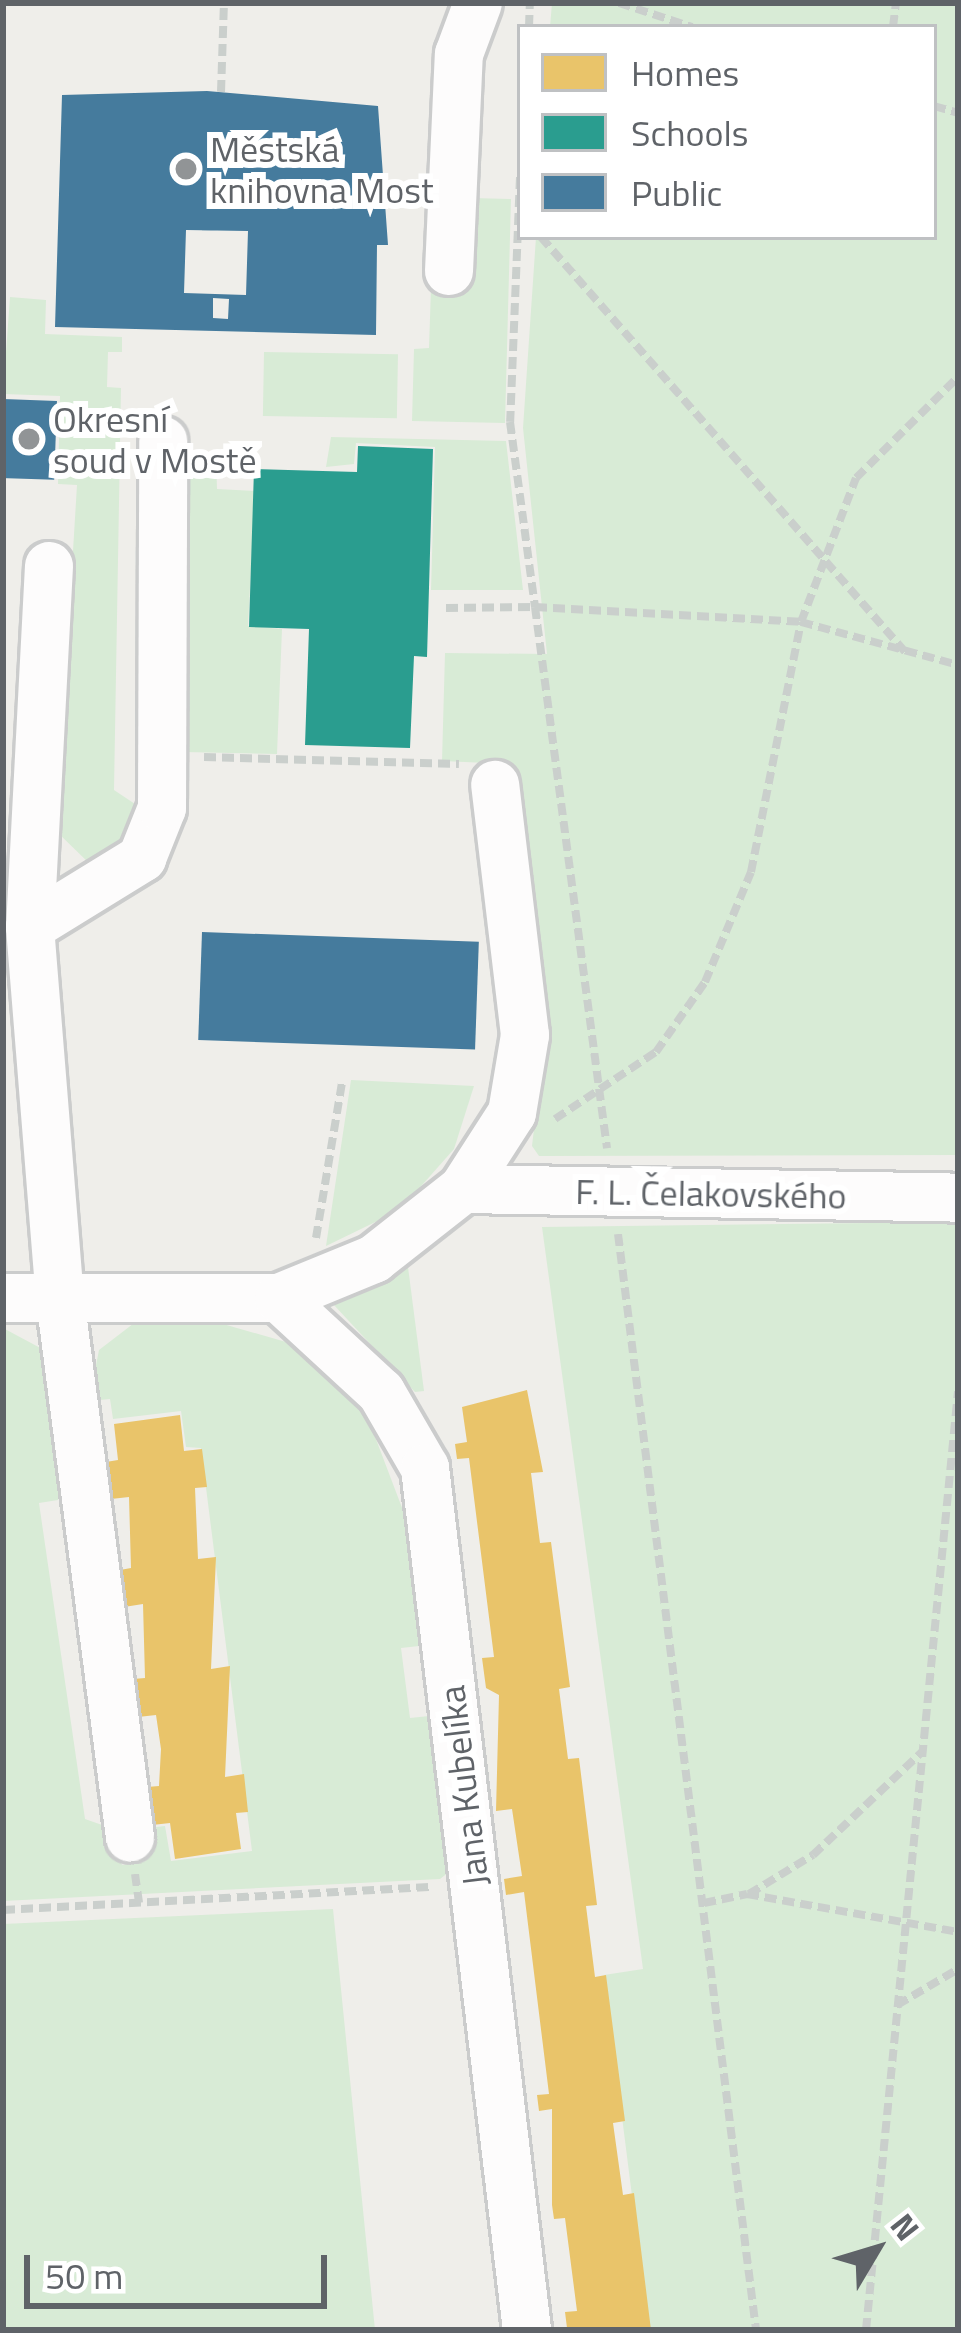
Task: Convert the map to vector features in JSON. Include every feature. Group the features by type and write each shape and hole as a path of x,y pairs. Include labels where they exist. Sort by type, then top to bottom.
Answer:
{"street":[{"path":"449,271 459,54 478,3"},
{"path":"30,927 142,858 162,808 163,441"},
{"path":"49,566 30,927 60,1298 130,1837"},
{"path":"3,1298 279,1298 374,1258 463,1189 512,1113 525,1035 500,772"},
{"name":"F. L. Čelakovského","path":"463,1189 958,1198"},
{"name":"Jana Kubelíka","path":"279,1298 381,1392 425,1468 527,2330"}],"path":[{"path":"221,92 224,3"},
{"path":"619,3 683,24"},
{"path":"518,240 510,422 757,2330"},
{"path":"544,240 828,551 911,658"},
{"path":"544,1125 600,1094 656,1052 705,982 751,872 801,622 856,478 958,376"},
{"path":"446,608 535,607 801,622 911,658 958,665"},
{"path":"163,756 500,772 556,767"},
{"path":"312,1257 342,1083"},
{"path":"866,2330 958,1391"},
{"path":"704,1903 747,1894 850,1825 924,1750"},
{"path":"3,1910 475,1885"},
{"path":"747,1894 958,1932"},
{"path":"896,2006 958,1969"}],"green space":[{"path":"552,3 958,3 958,1155 539,1156 532,1146 543,1052 512,764 442,761 445,653 547,654 523,428 536,240 937,240 937,24 550,24"},
{"path":"434,197 511,199 505,423 412,421 414,349 429,348"},
{"path":"10,297 46,300 45,334 122,337 122,352 108,352 107,387 121,388 114,790 141,808 120,849 92,866 56,831 77,485 58,484 60,396 3,394"},
{"path":"264,352 398,354 397,418 263,416"},
{"path":"331,437 506,441 523,590 431,590 435,447 356,443 354,464 326,467"},
{"path":"198,457 216,457 217,489 255,491 248,626 282,629 277,754 184,752 189,471"},
{"path":"351,1080 474,1086 454,1149 400,1210 326,1246"},
{"path":"958,1222 958,2330 649,2330 604,1975 643,1969 542,1227"},
{"path":"408,1267 424,1391 415,1392 333,1304"},
{"path":"185,1313 293,1344 366,1413 404,1513 419,1646 401,1648 410,1718 429,1716 449,1872 440,1879 3,1901 3,1328 46,1351 66,1429 58,1500 39,1503 85,1819 105,1826 122,1865 146,1861 139,1800 148,1828 165,1826 171,1861 252,1851 201,1448 186,1447 181,1411 113,1419 110,1399 89,1401 99,1350 142,1317"},
{"path":"333,1909 375,2330 3,2330 3,1924"}],"building: Homes":[{"path":"527,1390 543,1472 531,1473 540,1543 551,1542 570,1687 559,1689 568,1759 579,1758 597,1905 586,1906 595,1977 606,1975 625,2121 613,2123 623,2195 634,2193 651,2330 567,2328 565,2312 577,2311 565,2218 554,2219 552,2205 552,2109 539,2111 537,2095 549,2094 524,1892 506,1895 504,1879 522,1876 512,1809 496,1811 499,1695 486,1688 482,1658 494,1657 469,1458 457,1459 455,1444 467,1442 462,1407"},
{"path":"180,1415 184,1451 202,1449 207,1487 195,1488 198,1559 216,1557 211,1669 230,1666 225,1777 244,1774 248,1812 236,1813 241,1849 175,1859 170,1823 152,1825 147,1787 159,1786 161,1749 156,1715 138,1717 133,1679 145,1678 143,1604 124,1607 120,1570 131,1568 129,1497 111,1499 106,1462 118,1460 114,1424"}],"building: Schools":[{"path":"358,446 433,449 427,657 414,656 410,748 305,745 309,629 249,627 254,469 357,472"}],"building: Public":[{"path":"207,91 378,106 388,245 377,245 376,335 55,327 62,95","holes":["186,230 248,231 246,295 184,293","213,298 229,299 228,319 213,318"]},
{"name":"Okresní soud v Mostě","path":"3,399 57,401 54,480 3,478"},
{"path":"202,932 479,942 475,1050 198,1040"}],"place":[{"name":"Městská knihovna Most","path":"186,169"},
{"name":"Okresní soud v Mostě","path":"29,439"}]}
